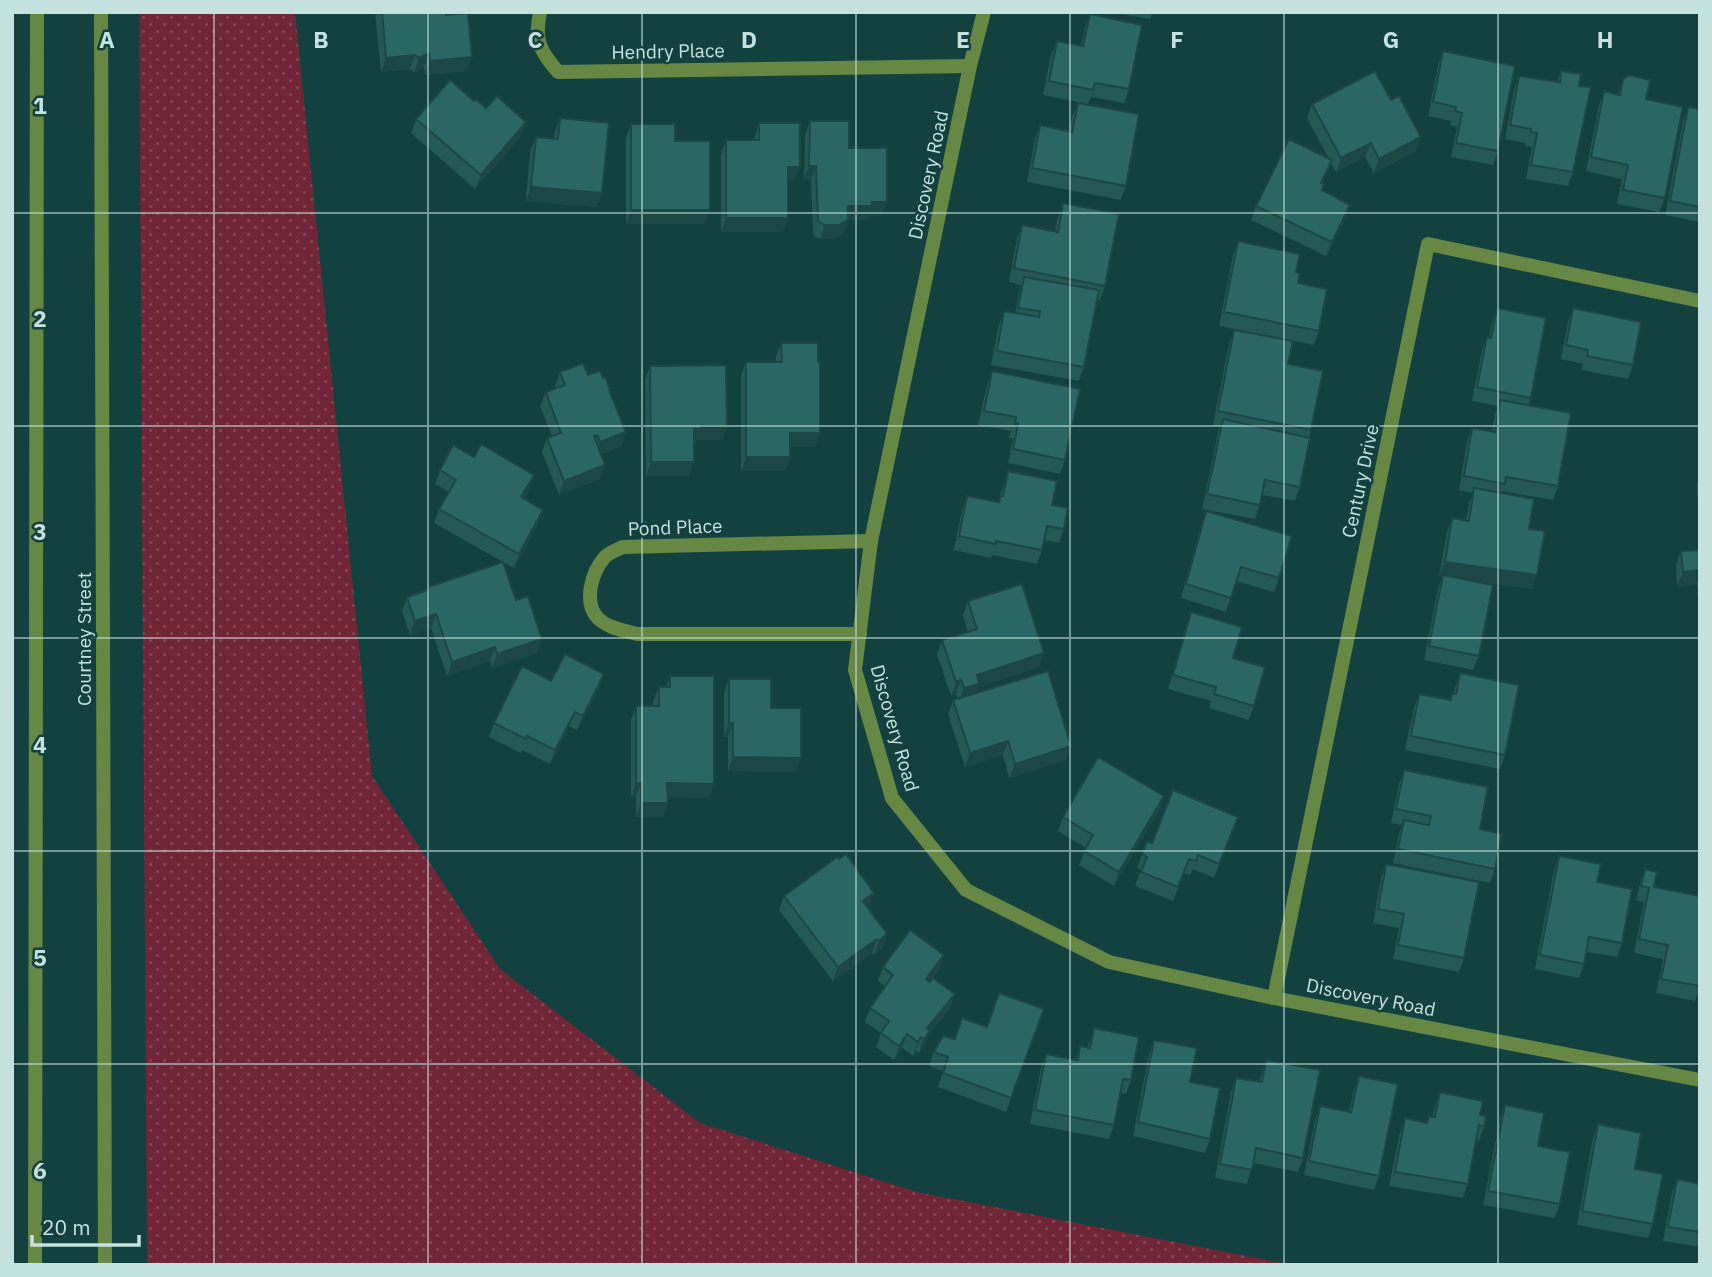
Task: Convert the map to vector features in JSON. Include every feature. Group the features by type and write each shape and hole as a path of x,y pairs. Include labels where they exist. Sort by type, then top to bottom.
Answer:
{"street":[{"path":"35,1265 37,12"},
{"name":"Courtney Street","path":"101,12 105,1265"},
{"name":"Hendry Place","path":"540,12 537,26 540,51 558,72 970,66"},
{"name":"Discovery Road","path":"984,12 970,66 871,541 855,670 892,798 965,890 1109,962 1274,998 1700,1080"},
{"name":"Century Drive","path":"1274,998 1428,244 1700,301"},
{"name":"Pond Place","path":"860,634 637,634 613,627 596,616 590,597 593,577 605,556 623,547 871,541"}],"shaded area":[{"path":"139,12 295,12 372,776 500,969 700,1123 917,1192 1293,1265 147,1265"}],"building":[{"path":"382,12 446,12 446,15 468,13 472,57 430,61 429,53 419,58 415,55 386,58"},
{"path":"1090,14 1142,25 1129,89 1095,83 1093,90 1049,81 1057,41 1083,46"},
{"path":"1443,51 1515,66 1498,151 1456,143 1462,113 1455,111 1456,107 1433,102"},
{"path":"1375,71 1391,100 1399,96 1421,137 1379,159 1371,143 1341,158 1312,104"},
{"path":"1561,71 1581,74 1579,86 1591,87 1573,172 1531,165 1537,133 1531,132 1531,129 1510,125 1519,76 1560,82"},
{"path":"1629,75 1650,80 1646,99 1683,107 1665,198 1623,190 1628,165 1591,157 1604,91 1620,95 1623,79"},
{"path":"450,80 486,108 497,96 526,122 481,175 416,119"},
{"path":"1078,103 1139,114 1126,186 1032,168 1040,125 1072,132"},
{"path":"1688,107 1700,109 1700,207 1670,201"},
{"path":"560,118 609,123 602,193 531,187 536,137 558,139"},
{"path":"810,121 849,121 849,148 887,148 887,202 872,202 872,206 848,206 848,220 839,225 825,225 818,221 816,166 809,166"},
{"path":"759,123 800,123 800,167 788,167 788,218 726,218 726,140 759,140"},
{"path":"631,124 675,124 675,141 710,141 710,210 631,210"},
{"path":"1289,139 1332,160 1321,183 1324,184 1322,190 1350,205 1332,242 1256,206"},
{"path":"1063,203 1119,214 1105,286 1014,268 1022,225 1058,232"},
{"path":"1238,241 1300,254 1296,272 1300,273 1298,283 1327,289 1319,331 1224,312"},
{"path":"1024,277 1099,290 1084,367 997,351 1004,311 1039,317 1040,311 1018,308"},
{"path":"1497,308 1546,318 1531,398 1477,387 1487,337 1491,338"},
{"path":"1573,308 1641,322 1633,365 1587,356 1588,350 1566,345"},
{"path":"1234,330 1293,341 1288,364 1323,371 1311,430 1218,411"},
{"path":"781,343 818,343 820,433 790,433 790,457 746,457 746,362 782,362"},
{"path":"583,363 588,375 600,371 603,378 605,377 626,432 600,442 597,435 594,436 605,465 564,481 547,438 561,433 546,392 565,385 560,372"},
{"path":"726,365 727,426 701,426 701,429 694,429 694,462 651,462 650,366"},
{"path":"992,371 1080,389 1065,460 1013,449 1018,424 1015,424 1016,417 984,411"},
{"path":"1500,400 1571,413 1558,486 1506,477 1505,484 1464,476 1472,428 1495,432"},
{"path":"1223,419 1310,438 1300,487 1265,480 1260,505 1207,494"},
{"path":"481,444 534,475 521,497 543,510 519,554 439,509 456,480 440,470 453,445 474,457"},
{"path":"1008,471 1057,481 1052,505 1068,508 1064,529 1047,526 1042,550 959,536 967,496 999,502 1000,496 1003,496"},
{"path":"1474,488 1534,499 1529,529 1545,531 1537,575 1445,562 1452,518 1469,521"},
{"path":"1206,511 1292,536 1279,578 1241,567 1231,598 1186,584"},
{"path":"1700,550 1700,570 1683,572 1681,551"},
{"path":"503,562 516,600 528,596 542,639 497,654 495,647 452,662 436,614 415,621 407,597 428,590 428,587"},
{"path":"1443,575 1493,585 1479,656 1429,646"},
{"path":"1022,584 1044,653 977,675 979,684 964,688 961,680 956,682 942,640 977,629 968,601"},
{"path":"1191,612 1242,627 1233,658 1265,667 1254,706 1214,694 1216,687 1173,675"},
{"path":"565,654 604,674 583,716 575,712 555,750 494,723 522,666 551,681"},
{"path":"1048,671 1071,746 1015,764 1008,741 970,753 953,700"},
{"path":"1460,673 1519,685 1505,755 1411,736 1419,694 1451,700 1452,694 1456,694"},
{"path":"670,676 714,676 714,784 667,783 668,803 641,803 641,783 636,783 636,706 659,706 659,687 670,687"},
{"path":"729,679 771,679 771,708 801,708 801,758 733,757 733,723 729,723"},
{"path":"1098,757 1164,796 1119,872 1084,851 1093,835 1063,817"},
{"path":"1404,770 1488,787 1480,829 1502,834 1495,869 1398,849 1404,820 1429,825 1431,816 1396,809"},
{"path":"1173,790 1238,817 1219,864 1198,855 1196,861 1189,859 1178,887 1141,872 1147,857 1142,854 1147,842 1152,843"},
{"path":"846,854 874,893 863,901 887,934 838,967 784,896 837,857 839,859"},
{"path":"1559,856 1601,864 1597,882 1632,889 1622,943 1589,937 1584,964 1540,955"},
{"path":"1386,864 1479,882 1464,958 1398,945 1404,914 1378,909"},
{"path":"1645,869 1657,872 1654,887 1700,896 1700,986 1661,979 1668,945 1639,939 1649,888 1641,886"},
{"path":"910,930 944,955 926,979 930,982 933,978 955,994 927,1028 930,1031 924,1039 921,1037 918,1042 907,1034 899,1046 881,1033 889,1021 870,1008 893,975 883,967"},
{"path":"999,993 1044,1009 1011,1098 943,1073 948,1057 934,1052 943,1036 955,1039 962,1018 987,1027"},
{"path":"1094,1028 1139,1037 1131,1080 1123,1079 1114,1125 1035,1110 1046,1054 1078,1060 1080,1046 1090,1048"},
{"path":"1154,1040 1197,1048 1190,1082 1220,1088 1210,1139 1138,1122"},
{"path":"1266,1060 1320,1070 1303,1158 1256,1148 1252,1170 1220,1164 1236,1078 1262,1082"},
{"path":"1359,1076 1398,1084 1379,1176 1309,1161 1320,1106 1351,1112"},
{"path":"1440,1092 1483,1101 1480,1115 1486,1116 1484,1127 1479,1125 1468,1184 1395,1172 1405,1118 1427,1123 1429,1116 1435,1117"},
{"path":"1505,1105 1544,1113 1538,1146 1570,1152 1560,1204 1488,1191"},
{"path":"1598,1124 1641,1133 1635,1169 1663,1174 1653,1224 1582,1211"},
{"path":"1677,1179 1700,1184 1700,1232 1668,1227"}]}
